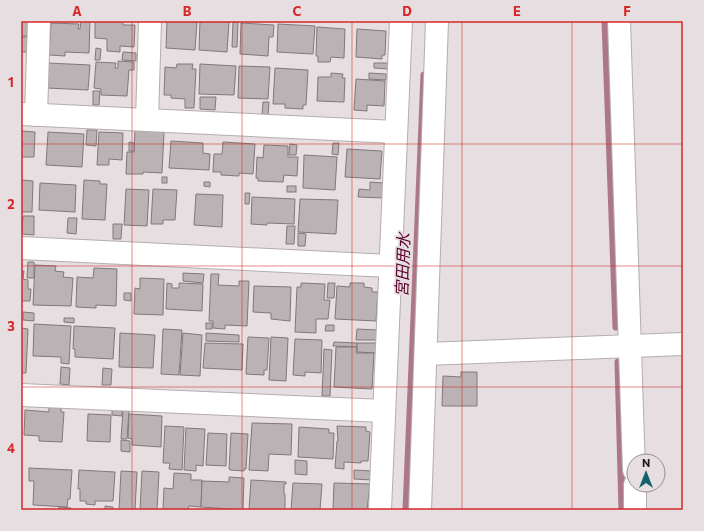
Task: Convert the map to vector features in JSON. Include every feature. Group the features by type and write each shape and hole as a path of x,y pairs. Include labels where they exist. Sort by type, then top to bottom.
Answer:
{"street":[{"path":"38,21 28,115 396,132"},
{"path":"147,120 150,21"},
{"path":"380,510 401,21"},
{"path":"420,510 437,21"},
{"path":"619,21 633,453"},
{"path":"21,248 390,266"},
{"path":"426,354 683,344"},
{"path":"21,395 384,411"},
{"path":"634,493 635,510"}],"building":[{"path":"21,21 28,21 27,36 21,36"},
{"path":"81,21 90,21 89,53 65,52 65,56 49,55 51,23 79,24 78,29 80,29"},
{"path":"95,21 123,21 123,25 135,25 134,47 120,46 120,52 107,51 107,39 95,38"},
{"path":"167,21 197,22 195,50 166,48"},
{"path":"200,21 229,22 227,52 199,50"},
{"path":"233,22 238,22 237,47 232,47"},
{"path":"241,23 274,25 273,37 269,37 268,56 240,54"},
{"path":"278,24 315,26 313,54 277,52"},
{"path":"317,27 345,29 344,58 331,57 330,62 318,62 318,56 316,56"},
{"path":"357,29 386,31 385,55 382,55 382,59 356,57"},
{"path":"21,37 28,37 28,52 21,52"},
{"path":"96,48 101,49 100,60 95,60"},
{"path":"123,52 136,53 136,61 122,60"},
{"path":"118,61 134,62 134,70 129,70 127,96 101,95 101,89 94,88 96,62 116,63 115,68 118,68"},
{"path":"48,63 90,65 88,90 47,88"},
{"path":"374,63 389,63 389,69 374,68"},
{"path":"177,64 193,64 192,69 196,69 194,108 185,108 185,99 171,98 171,95 164,95 165,67 176,68"},
{"path":"200,64 236,66 234,95 199,94"},
{"path":"239,66 270,67 268,99 238,98"},
{"path":"275,68 308,70 306,105 303,105 303,109 285,108 285,104 273,104"},
{"path":"331,73 343,74 342,78 345,78 344,102 317,101 318,77 331,77"},
{"path":"369,73 386,74 386,80 369,79"},
{"path":"356,79 385,81 384,106 367,105 367,111 354,110"},
{"path":"93,91 100,91 99,105 93,105"},
{"path":"200,97 216,97 215,110 200,109"},
{"path":"263,102 269,102 268,115 262,115"},
{"path":"87,130 97,130 96,146 86,145"},
{"path":"135,130 164,132 162,173 143,172 143,174 126,174 127,152 134,152"},
{"path":"21,131 35,132 34,157 21,157"},
{"path":"48,132 84,134 82,167 46,165"},
{"path":"99,132 123,133 122,160 109,159 109,165 97,165"},
{"path":"171,141 203,143 203,153 210,154 209,170 169,168"},
{"path":"129,142 134,143 134,151 129,151"},
{"path":"223,142 255,144 253,174 239,173 239,176 221,175 221,172 213,172 214,154 222,154"},
{"path":"333,143 339,143 338,155 332,154"},
{"path":"290,144 297,145 296,155 289,155"},
{"path":"264,145 288,146 288,157 298,157 297,176 284,175 283,182 258,181 258,178 256,178 257,157 263,158"},
{"path":"347,149 382,151 380,179 345,177"},
{"path":"304,155 337,157 335,190 303,188"},
{"path":"162,177 167,177 167,183 162,183"},
{"path":"21,180 33,181 32,212 21,212"},
{"path":"84,180 100,181 100,184 107,184 105,220 82,219"},
{"path":"204,182 210,182 210,187 204,186"},
{"path":"370,182 384,183 384,198 358,197 359,189 370,190"},
{"path":"40,183 76,185 75,212 39,210"},
{"path":"287,186 296,186 296,192 287,192"},
{"path":"126,189 149,190 147,226 124,225"},
{"path":"153,189 177,190 175,220 163,220 163,224 151,224"},
{"path":"245,193 250,193 249,204 245,204"},
{"path":"196,194 223,195 222,227 194,225"},
{"path":"252,197 295,199 294,224 251,224"},
{"path":"300,199 338,200 336,234 298,232"},
{"path":"23,216 34,216 34,235 22,234"},
{"path":"68,218 77,218 76,234 67,233"},
{"path":"113,224 122,224 121,239 113,239"},
{"path":"287,226 295,226 294,244 286,244"},
{"path":"298,233 306,234 305,246 298,246"},
{"path":"28,262 34,262 34,278 27,278"},
{"path":"35,265 56,266 55,271 64,272 63,277 73,278 71,306 33,305"},
{"path":"94,268 117,269 116,306 96,305 96,308 76,307 77,277 93,278"},
{"path":"21,271 24,271 23,279 28,280 28,289 31,289 30,301 21,301"},
{"path":"183,273 204,274 203,283 183,281"},
{"path":"211,274 219,274 218,285 239,286 239,281 249,281 247,326 225,325 225,329 213,328 213,321 209,321"},
{"path":"140,278 164,279 163,315 134,314 135,288 140,289"},
{"path":"167,283 172,284 172,288 179,288 179,283 203,284 202,311 166,309"},
{"path":"301,283 325,284 324,300 330,300 328,319 316,319 316,333 295,332 297,287 301,287"},
{"path":"328,283 335,283 334,298 327,298"},
{"path":"350,283 364,283 364,287 372,288 372,292 378,292 376,321 335,319 337,286 350,287"},
{"path":"254,286 291,287 290,321 271,319 271,313 253,312"},
{"path":"124,293 131,293 131,301 124,300"},
{"path":"23,312 34,313 34,321 23,320"},
{"path":"64,318 74,318 74,323 64,322"},
{"path":"206,323 212,323 212,329 206,329"},
{"path":"34,324 71,326 69,364 61,363 61,357 33,356"},
{"path":"326,325 334,325 334,331 325,331"},
{"path":"74,326 115,328 113,359 75,357 75,349 73,349"},
{"path":"21,328 28,329 26,373 21,373"},
{"path":"163,329 182,330 179,375 161,374"},
{"path":"357,329 378,330 377,340 356,340"},
{"path":"120,333 155,335 153,368 119,367"},
{"path":"183,333 202,335 200,376 180,375"},
{"path":"206,333 239,335 239,342 206,341"},
{"path":"248,337 269,338 267,370 264,370 264,375 246,374"},
{"path":"271,337 288,338 286,381 269,380"},
{"path":"295,339 322,340 321,373 305,372 305,376 293,375"},
{"path":"334,342 357,343 357,347 333,346"},
{"path":"205,343 243,344 242,370 203,368"},
{"path":"357,343 377,343 376,353 357,352"},
{"path":"336,347 357,347 356,353 374,353 372,389 334,387"},
{"path":"324,349 332,350 330,396 322,396"},
{"path":"61,367 70,368 69,385 60,384"},
{"path":"103,368 112,369 111,385 102,385"},
{"path":"461,372 477,372 477,406 442,406 443,376 461,377"},
{"path":"49,406 61,406 61,412 64,412 62,442 39,441 39,436 24,435 25,410 49,412"},
{"path":"112,410 122,410 122,416 112,415"},
{"path":"123,410 129,410 127,439 121,439"},
{"path":"88,414 111,415 110,442 87,441"},
{"path":"129,414 162,416 161,447 132,445 132,439 128,438"},
{"path":"252,423 292,424 291,455 269,454 268,471 249,470"},
{"path":"165,426 184,427 182,470 169,469 170,463 163,463"},
{"path":"337,426 366,427 366,431 370,432 368,461 361,461 361,463 344,462 344,469 335,468 338,441"},
{"path":"299,427 329,429 329,433 334,433 333,459 298,457"},
{"path":"186,428 205,429 203,466 196,465 196,471 184,470"},
{"path":"208,433 227,434 226,466 206,465"},
{"path":"231,433 248,434 246,469 244,469 244,471 229,469"},
{"path":"121,440 130,441 130,452 121,451"},
{"path":"295,460 307,461 307,475 295,474"},
{"path":"29,468 72,470 70,499 68,499 67,507 33,505 34,481 29,481"},
{"path":"79,470 115,472 113,501 95,501 95,505 86,504 86,501 80,501 80,489 78,489"},
{"path":"354,470 372,471 372,480 354,479"},
{"path":"121,471 137,472 135,510 119,510"},
{"path":"142,471 159,472 157,510 140,510"},
{"path":"174,473 191,474 191,480 202,480 201,507 189,506 188,510 163,509 164,488 173,489"},
{"path":"229,477 244,478 243,510 201,507 202,481 229,482"},
{"path":"251,480 286,482 286,484 284,484 285,510 249,510"},
{"path":"293,483 322,484 320,510 291,510"},
{"path":"334,483 370,484 367,510 333,510"},
{"path":"105,506 113,507 112,510 105,510"},
{"path":"59,507 71,508 71,510 59,510"}],"waterway":[{"path":"605,21 616,327"},
{"name":"宮田用水","path":"406,510 424,75"},
{"path":"618,362 622,510"}]}
